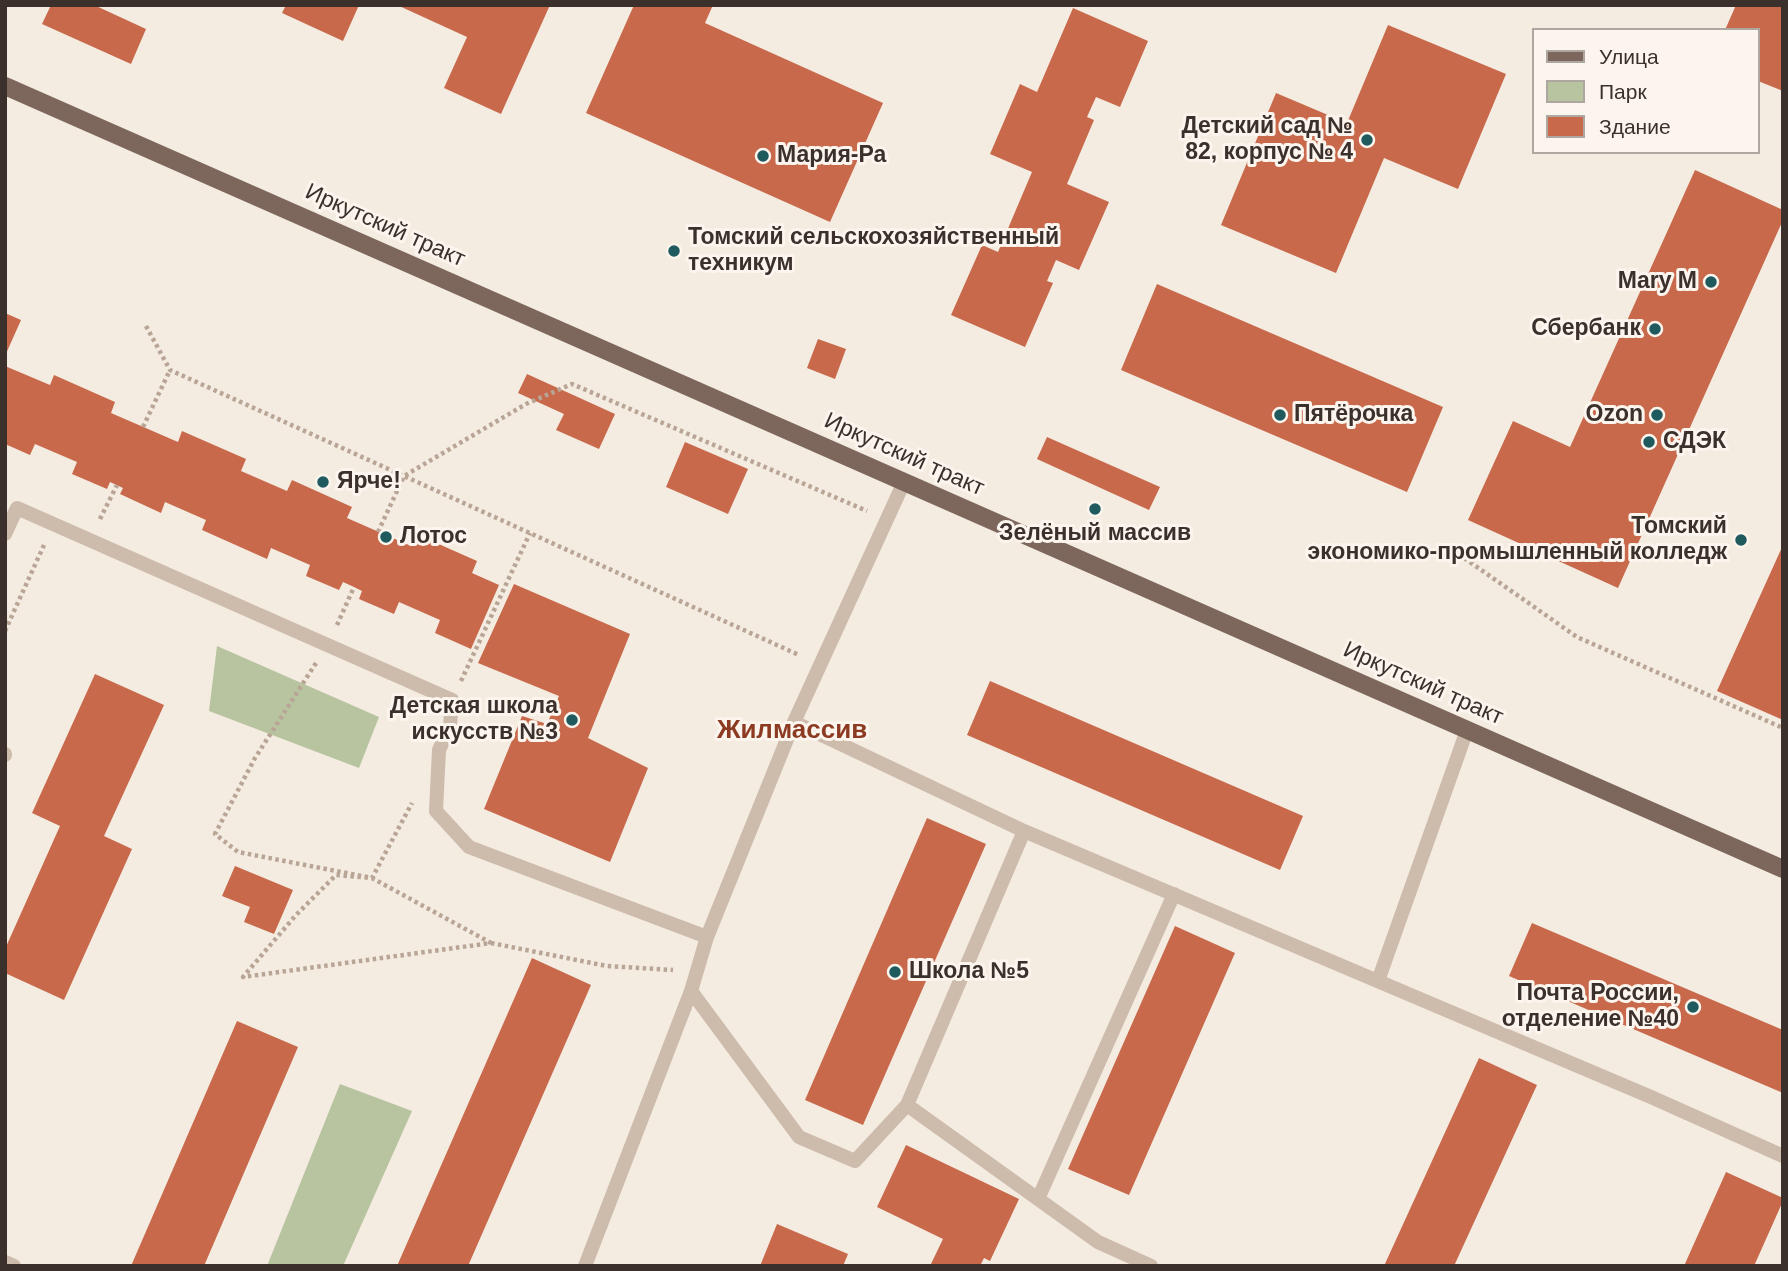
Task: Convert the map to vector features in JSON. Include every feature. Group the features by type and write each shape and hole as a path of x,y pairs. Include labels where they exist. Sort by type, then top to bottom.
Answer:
{"main road":[{"name":"Иркутский тракт","path":"5,86 1783,869"}],"lane":[{"path":"585,1266 691,991 707,937 793,722 904,482"},
{"path":"5,534 18,508 453,700 450,726 439,750 436,811 469,847 707,937"},
{"path":"793,722 1024,831 1783,1156"},
{"path":"1378,981 1467,730"},
{"path":"691,991 799,1138 855,1161 907,1105 1024,831"},
{"path":"1038,1199 1174,894"},
{"path":"907,1105 1098,1242 1151,1266"},
{"path":"5,1262 14,1266"}],"path":[{"path":"146,327 170,370 819,664"},
{"path":"143,427 170,370"},
{"path":"379,532 404,476 526,404 572,384 887,520"},
{"path":"90,540 117,485"},
{"path":"5,631 53,525"},
{"path":"453,700 530,533"},
{"path":"1447,547 1577,637 1783,728"},
{"path":"354,587 329,644 255,758 215,834 238,852 372,878 491,943 607,966 697,972"},
{"path":"372,878 415,796"},
{"path":"372,878 336,875 296,915 243,977 491,943"}],"green space":[{"path":"217,646 379,717 359,768 209,711"},
{"path":"340,1084 412,1111 343,1266 267,1266"}],"building":[{"path":"51,5 94,5 146,29 131,64 42,24"},
{"path":"286,5 359,5 343,41 282,13"},
{"path":"397,5 550,5 501,114 444,88 467,37"},
{"path":"634,5 713,5 705,23 883,103 830,222 586,113"},
{"path":"1736,5 1783,5 1783,91 1760,82 1760,28 1726,28"},
{"path":"1073,8 1148,41 1120,107 1096,97 1087,117 1094,120 1067,184 1109,202 1079,270 1056,260 1047,281 1053,283 1025,347 951,315 982,245 998,252 1032,172 990,154 1020,84 1037,92"},
{"name":"Детский сад № 82, корпус № 4","path":"1388,25 1506,74 1458,189 1384,158 1336,273 1221,225 1276,93 1347,123"},
{"path":"1695,170 1783,210 1783,220 1618,588 1468,520 1513,421 1570,447"},
{"path":"1157,284 1443,407 1407,492 1121,370"},
{"path":"5,313 21,320 5,356"},
{"path":"818,339 846,349 835,379 807,368"},
{"path":"5,366 50,385 54,375 115,402 111,413 178,442 182,431 246,459 241,471 287,491 292,480 352,507 347,518 411,546 416,534 477,561 472,573 499,585 471,649 435,633 440,620 399,602 394,614 359,599 362,591 343,582 339,590 306,576 310,565 271,548 267,559 202,530 206,520 165,502 161,513 120,494 123,488 110,482 107,489 72,474 77,462 35,444 30,455 5,444"},
{"path":"527,374 615,414 599,449 556,430 564,414 518,393"},
{"path":"1047,437 1160,487 1149,510 1037,459"},
{"path":"685,442 748,469 728,514 666,487"},
{"path":"1783,545 1783,720 1717,691"},
{"name":"Детская школа искусств №3","path":"514,584 630,634 588,738 648,768 610,862 484,809 522,716 547,724 559,696 478,663"},
{"path":"95,674 164,705 104,836 132,849 64,1000 5,973 5,949 60,826 32,813"},
{"path":"990,681 1303,816 1280,870 967,735"},
{"name":"Школа №5","path":"927,818 986,844 863,1125 805,1100"},
{"path":"235,866 293,890 274,934 244,922 250,907 222,896"},
{"path":"1532,923 1783,1030 1783,1093 1509,976"},
{"path":"1175,926 1235,953 1129,1195 1068,1169"},
{"path":"532,958 591,985 468,1266 397,1266"},
{"path":"237,1021 298,1047 204,1266 131,1266"},
{"path":"1479,1058 1537,1085 1454,1266 1384,1266"},
{"path":"906,1145 1019,1199 990,1261 984,1258 980,1266 930,1266 943,1239 877,1207"},
{"path":"1726,1172 1783,1198 1754,1266 1684,1266"},
{"path":"777,1224 848,1254 843,1266 760,1266"}],"place":[{"name":"Детский сад № 82, корпус № 4","path":"1367,140"},
{"name":"Мария-Ра","path":"763,156"},
{"name":"Томский сельскохозяйственный техникум","path":"674,251"},
{"name":"Mary M","path":"1711,282"},
{"name":"Сбербанк","path":"1655,329"},
{"name":"Пятёрочка","path":"1280,415"},
{"name":"Ozon","path":"1657,415"},
{"name":"СДЭК","path":"1649,442"},
{"name":"Ярче!","path":"323,482"},
{"name":"Зелёный массив","path":"1095,509"},
{"name":"Лотос","path":"386,537"},
{"name":"Томский экономико-промышленный колледж","path":"1741,540"},
{"name":"Детская школа искусств №3","path":"572,720"},
{"name":"Школа №5","path":"895,972"},
{"name":"Почта России, отделение №40","path":"1693,1007"}],"district":[{"name":"Жилмассив","path":"792,731"}]}
